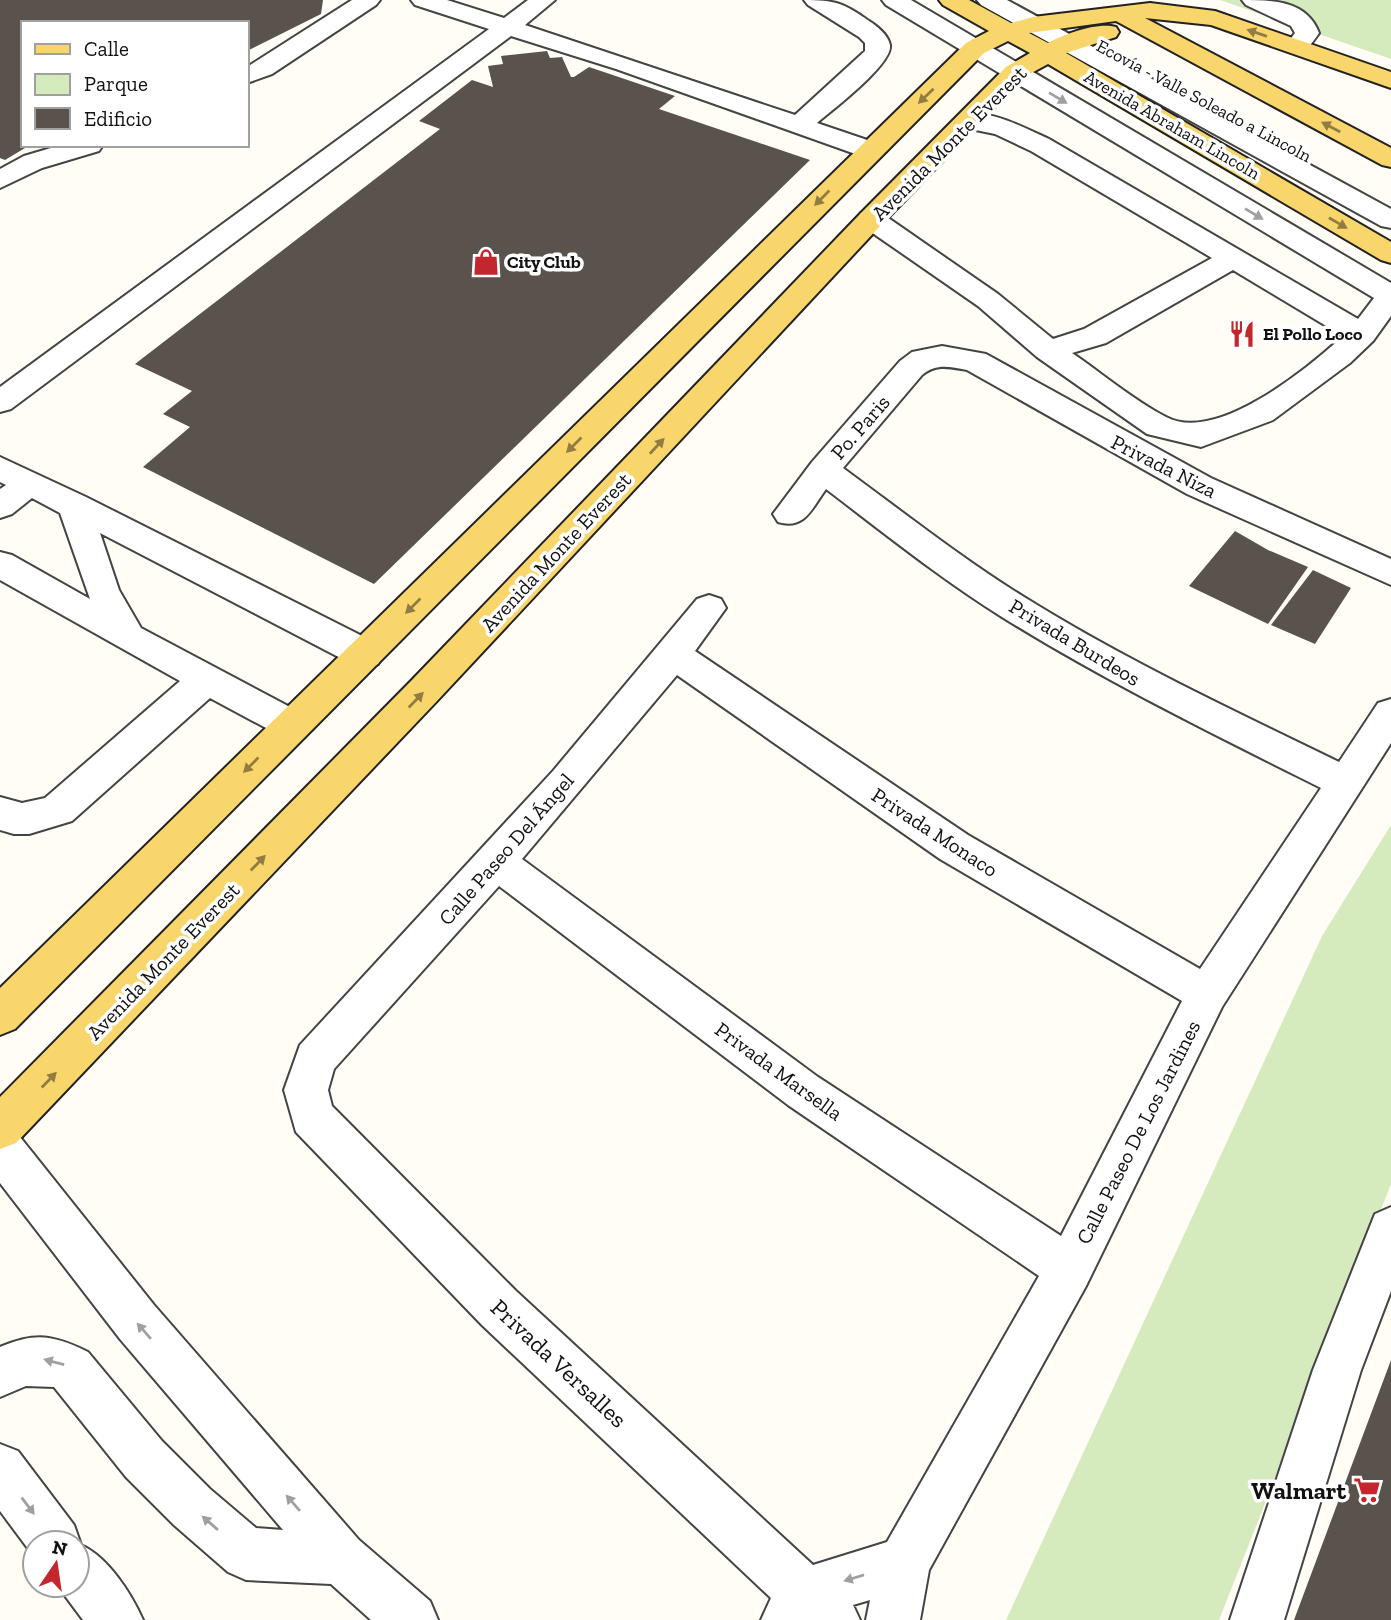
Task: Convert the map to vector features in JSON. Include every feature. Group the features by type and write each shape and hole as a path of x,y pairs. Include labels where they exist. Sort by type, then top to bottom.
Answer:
{"main road":[{"path":"951,0 1031,25"},
{"path":"1093,0 1391,159"},
{"path":"1168,0 1391,80"},
{"name":"Avenida Monte Everest","path":"0,1016 975,48 1031,25 1116,12 1150,10 1215,18"},
{"name":"Avenida Monte Everest","path":"0,1128 424,691 871,219 970,121 1015,72 1066,44 1141,25"},
{"name":"Avenida Abraham Lincoln","path":"1066,44 1391,254"},
{"path":"681,339 736,362"}],"street":[{"path":"248,76 263,69 368,0"},
{"path":"0,401 543,0"},
{"path":"799,125 874,60 877,50 877,42 870,33 816,0"},
{"path":"871,219 988,300 1048,350 1158,427 1201,436 1262,413 1339,356 1362,334 1391,296 894,0"},
{"path":"989,0 1391,220"},
{"path":"1018,0 1031,25"},
{"path":"1254,0 1299,19 1306,27 1307,33 1297,46"},
{"path":"443,3 870,150"},
{"name":"Ecovía - Valle Soleado a Lincoln","path":"1066,44 1391,203"},
{"path":"970,121 1020,135 1235,257 1362,334"},
{"path":"0,180 33,162 83,147"},
{"path":"1112,186 1164,161"},
{"path":"1048,350 1095,336 1235,257"},
{"name":"Po. Paris","path":"790,514 823,470 911,368 923,359 942,356"},
{"name":"Privada Niza","path":"942,356 975,361 1199,486 1391,573"},
{"name":"Privada Burdeos","path":"823,470 968,578 1061,635 1150,686 1346,783"},
{"path":"0,506 15,476 365,654"},
{"path":"74,505 102,590 128,638"},
{"path":"0,564 128,638 292,724"},
{"name":"Calle Paseo Del Ángel","path":"306,1090 315,1059 497,862 674,654 709,608"},
{"name":"Privada Monaco","path":"674,654 954,847 1207,994"},
{"path":"0,813 6,817 30,819 58,810 207,679"},
{"name":"Calle Paseo De Los Jardines","path":"893,1620 904,1563 1069,1269 1207,994 1391,713"},
{"name":"Privada Marsella","path":"497,862 803,1091 1069,1269"},
{"name":"Privada Versalles","path":"306,1090 312,1117 499,1308 809,1611"},
{"path":"0,1147 137,1322 341,1558 411,1620"},
{"path":"1258,1620 1337,1370 1391,1230"},
{"path":"0,1373 10,1366 40,1359 59,1361 71,1369 144,1459 192,1507 246,1554 341,1558"},
{"path":"0,1469 45,1529"},
{"path":"809,1611 904,1563"},
{"path":"91,1588 116,1620"}],"green space":[{"path":"1220,0 1391,0 1391,59"},
{"path":"1391,825 1391,1184 1219,1620 1006,1620 1322,936"}],"building":[{"path":"0,0 323,0 321,14 248,50 248,21 21,21 21,147 27,147 5,160 0,158"},
{"name":"City Club","path":"547,51 550,58 562,57 571,77 589,67 675,96 659,109 810,160 374,584 143,467 190,427 163,414 192,391 135,364 440,129 419,121 472,80 493,87 488,66 503,64 501,56"},
{"path":"1235,531 1268,550 1308,567 1268,624 1189,586"},
{"path":"1313,570 1351,588 1315,644 1271,625"},
{"name":"Walmart","path":"1391,1360 1391,1620 1294,1620"}],"place":[{"name":"City Club","path":"486,262"},
{"name":"El Pollo Loco","path":"1242,334"},
{"name":"Walmart","path":"1367,1490"}]}
